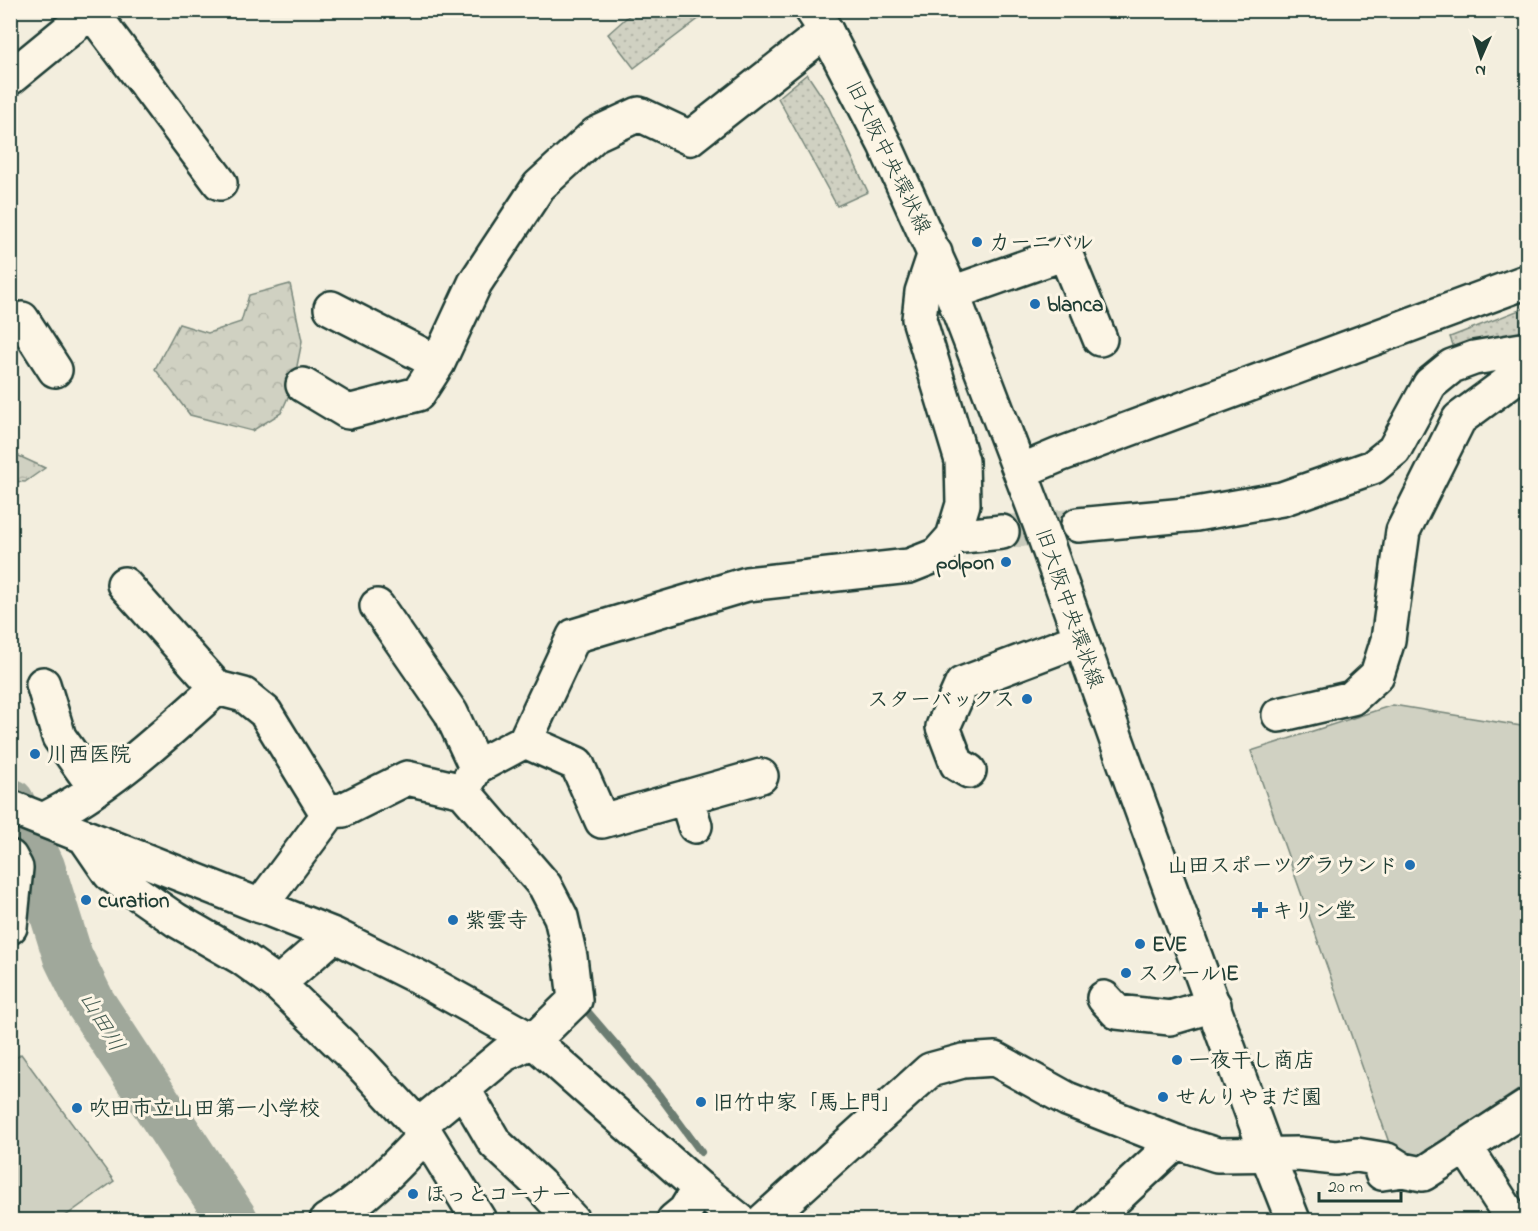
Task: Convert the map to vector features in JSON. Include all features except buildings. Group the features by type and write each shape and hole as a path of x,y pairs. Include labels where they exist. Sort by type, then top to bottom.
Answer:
{"street":[{"path":"10,78 92,11 220,183"},
{"path":"303,385 348,412 418,394 438,363 475,283 539,186 596,134 639,114 690,138 819,21"},
{"name":"旧大阪中央環状線","path":"819,21 885,145 952,293 1021,471 1293,1221"},
{"path":"952,293 1065,253 1100,339"},
{"path":"123,584 217,688 244,695 265,712 322,805 331,811 343,810 407,778 469,779 525,741 574,636 747,584 909,566 937,555 953,537 963,504 962,461 919,319 922,292 935,254"},
{"path":"1021,471 1527,281"},
{"path":"331,308 438,363"},
{"path":"10,325 22,319 55,370"},
{"path":"1078,525 1196,514 1282,499 1373,466 1394,450 1430,384 1452,366 1474,358 1527,350"},
{"path":"1279,716 1352,698 1377,675 1388,640 1403,531 1460,419 1527,368"},
{"path":"953,537 1002,532"},
{"path":"327,1221 345,1211 403,1159 422,1130 464,1090 505,1054 533,1041 575,1000 570,957 561,917 545,886 469,779 451,713 376,606"},
{"path":"969,771 957,764 943,727 962,684 1081,639"},
{"path":"44,684 59,737 96,789"},
{"path":"45,819 70,807 140,756 217,688"},
{"path":"525,741 577,764 599,781 602,821 690,812 760,776"},
{"path":"10,807 334,935 420,978 533,1041 739,1221"},
{"path":"260,906 331,811"},
{"path":"84,836 110,874 176,920 242,958 278,984 362,1065 422,1130 479,1221"},
{"path":"10,857 16,868 10,927"},
{"path":"278,984 334,935"},
{"path":"1104,998 1117,1012 1170,1018 1214,1005"},
{"path":"764,1221 930,1070 963,1061 995,1059 1067,1099 1176,1142 1217,1155 1298,1154 1336,1158 1356,1168 1384,1173 1403,1170 1423,1174 1527,1107"},
{"path":"464,1090 495,1143 539,1184 572,1221"},
{"path":"1099,1218 1176,1142"},
{"path":"1465,1146 1513,1221"},
{"path":"674,1221 686,1211 699,1188"}],"green space":[{"path":"634,11 709,11 634,68 608,34"},
{"path":"807,74 827,104 868,192 837,206 778,98"},
{"path":"290,284 302,341 293,386 281,413 252,431 190,415 155,369 179,324 208,333 241,322 249,295"},
{"path":"1527,307 1527,337 1456,353 1450,337"},
{"path":"11,455 19,456 45,468 25,482 11,481"},
{"name":"山田スポーツグラウンド","path":"1393,705 1527,727 1527,1084 1418,1157 1393,1154 1251,751"},
{"path":"21,1054 114,1181 60,1220 11,1220 11,1062"}],"waterway":[{"name":"山田川","path":"10,803 40,867 68,957 91,1004 233,1220"},
{"path":"587,1011 659,1095 701,1152"}],"tunnel":[{"path":"1002,532 1078,525"}],"place":[{"name":"カーニバル","path":"977,242"},
{"name":"blanca","path":"1035,304"},
{"name":"polpon","path":"1006,562"},
{"name":"スターバックス","path":"1027,699"},
{"name":"川西医院","path":"35,754"},
{"name":"山田スポーツグラウンド","path":"1410,865"},
{"name":"curation","path":"86,900"},
{"name":"キリン堂","path":"1260,910"},
{"name":"紫雲寺","path":"453,920"},
{"name":"EVE","path":"1140,944"},
{"name":"スクールIE","path":"1126,973"},
{"name":"一夜干し商店","path":"1177,1060"},
{"name":"せんりやまだ園","path":"1163,1097"},
{"name":"旧竹中家「馬上門」","path":"701,1102"},
{"name":"吹田市立山田第一小学校","path":"77,1108"},
{"name":"ほっとコーナー","path":"413,1194"}]}
